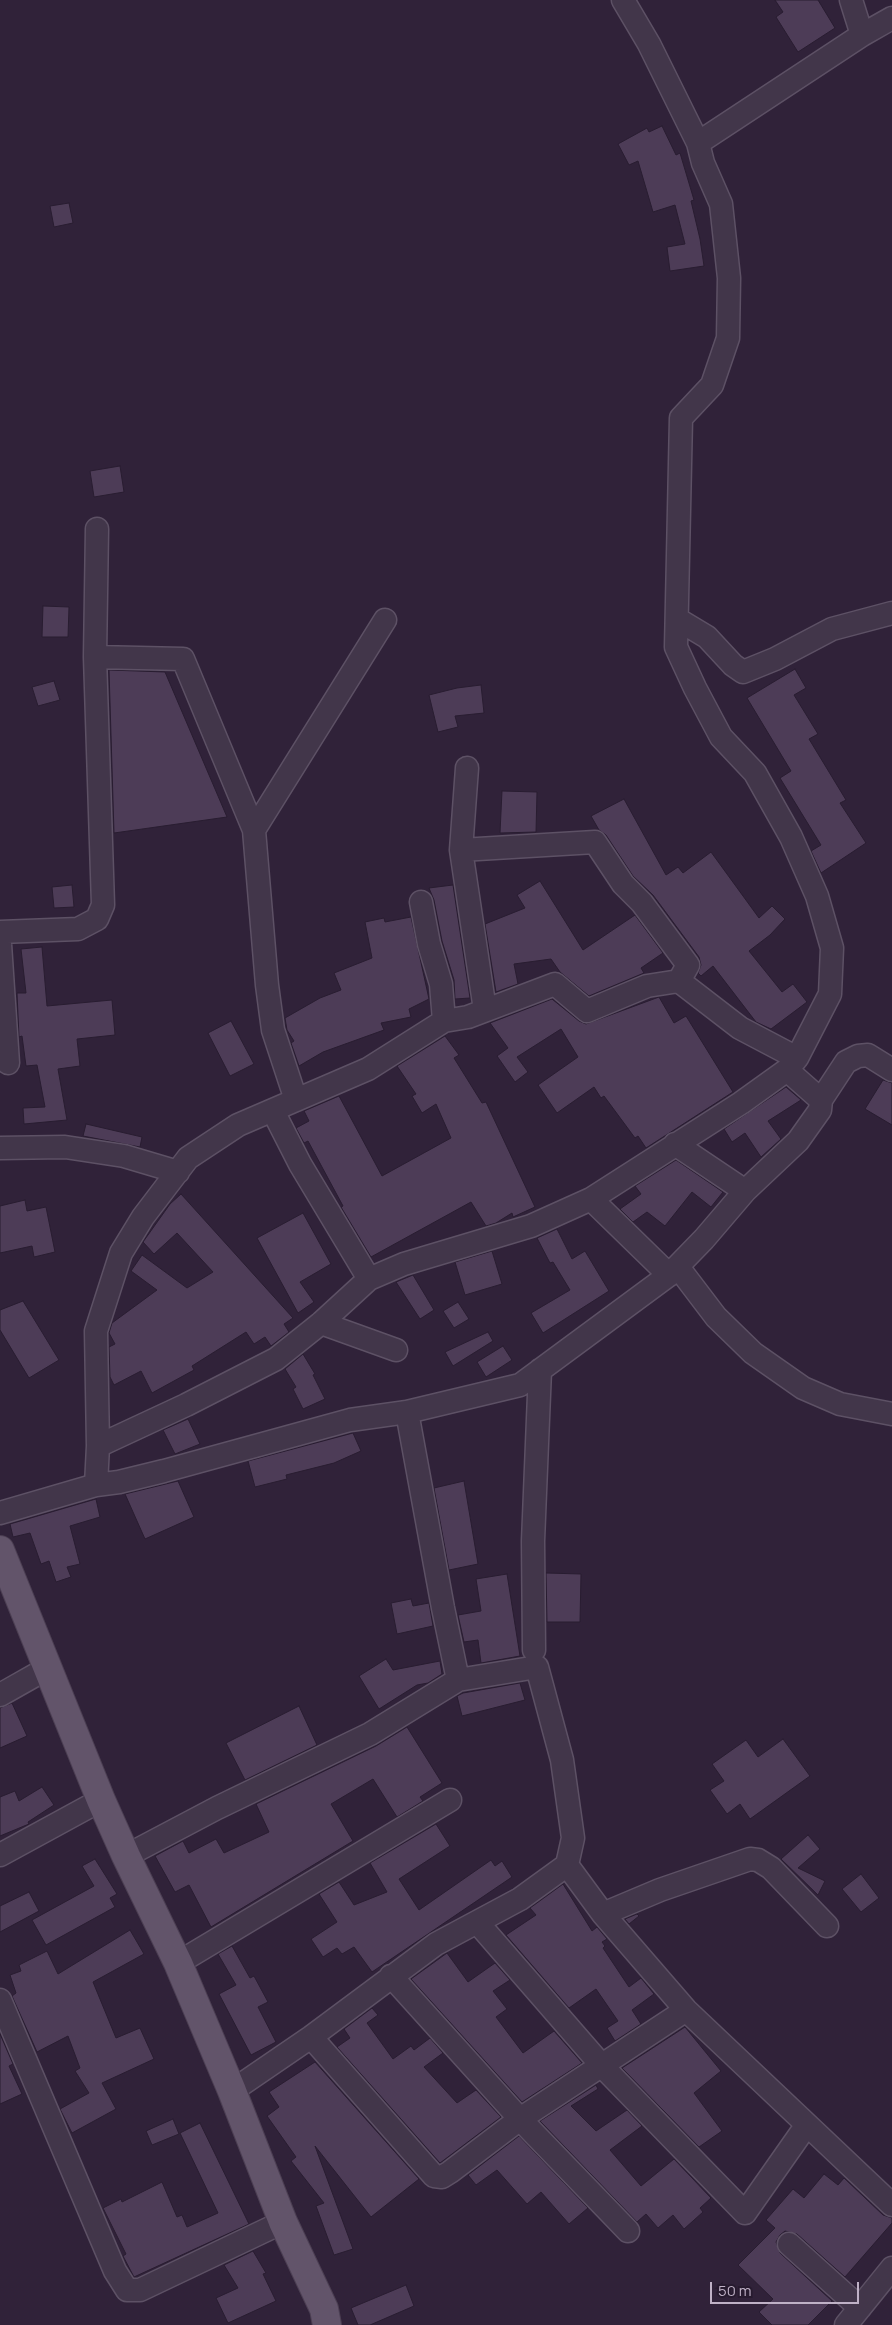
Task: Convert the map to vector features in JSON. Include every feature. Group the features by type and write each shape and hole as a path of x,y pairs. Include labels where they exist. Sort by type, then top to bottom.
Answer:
{"main road":[{"path":"0,1550 46,1669 79,1742 101,1800 178,1963 232,2091 283,2222 324,2309 327,2325"}],"street":[{"path":"98,1446 186,1405 276,1359 321,1323 369,1279 404,1264 531,1226 591,1199 741,1103 792,1064 830,994 832,948 817,896 791,837 755,773 721,737 676,647 681,418 712,385 728,338 730,278 721,204 703,163 698,143 649,44 623,0"},
{"path":"851,0 862,35"},
{"path":"698,143 862,35 892,18"},
{"path":"0,932 78,929 97,919 103,905 95,657 97,529"},
{"path":"677,619 707,637 733,665 743,672 774,659 832,629 892,613"},
{"path":"254,830 385,620"},
{"path":"95,657 183,658 254,830 267,985 273,1030 296,1100"},
{"path":"467,768 461,850 485,1010"},
{"path":"461,850 595,842 623,884 642,903 688,965 679,981"},
{"path":"421,902 429,944 441,984 444,1021"},
{"path":"0,944 8,1063"},
{"path":"96,1484 98,1446 96,1331 121,1253 143,1217 188,1158 238,1125 368,1069 444,1021 468,1017 555,984 587,1011 647,986 679,981 740,1028 792,1064 821,1100"},
{"path":"0,1513 96,1484 119,1482 155,1473 350,1420 407,1412 520,1385 674,1271 745,1191 798,1141 820,1110 821,1100 846,1062 858,1056 868,1055 892,1070"},
{"path":"273,1111 300,1164 369,1279"},
{"path":"675,1144 745,1191"},
{"path":"0,1148 65,1146 124,1156 178,1172"},
{"path":"591,1199 674,1271 752,1353 803,1388 840,1404 892,1414"},
{"path":"321,1323 396,1350"},
{"path":"534,1650 533,1541 540,1370"},
{"path":"407,1412 458,1680"},
{"path":"126,1856 217,1808 370,1734 458,1680 537,1667 562,1760 573,1838 567,1864 520,1899 436,1944 311,2037 232,2091"},
{"path":"0,1695 46,1669"},
{"path":"0,1855 101,1800"},
{"path":"178,1963 450,1800"},
{"path":"603,1914 660,1890 750,1859 758,1860 771,1868 827,1926"},
{"path":"567,1864 603,1914 686,2010 806,2126 892,2205"},
{"path":"477,1922 603,2067 745,2213 806,2126"},
{"path":"392,1976 520,2119 628,2231"},
{"path":"0,2000 115,2271 127,2290 140,2290 283,2222"},
{"path":"311,2037 434,2176 442,2177 520,2119 603,2067 686,2010"},
{"path":"789,2244 853,2316 892,2268"}],"building":[{"path":"775,0 818,0 835,28 798,52 776,17 783,12"},
{"path":"662,126 676,155 680,153 694,200 691,201 704,266 670,271 667,247 685,244 675,205 653,212 638,161 629,165 618,144 647,128 649,132"},
{"path":"69,203 73,223 54,227 50,206"},
{"path":"120,466 124,492 94,497 90,471"},
{"path":"43,606 69,607 68,637 42,637"},
{"path":"795,669 806,688 794,695 818,734 809,739 846,800 840,803 866,843 821,873 811,851 821,845 780,778 791,771 747,698"},
{"path":"109,670 165,672 227,817 114,833"},
{"path":"54,681 60,700 38,706 32,687"},
{"path":"481,685 484,713 455,716 458,727 438,732 429,695 457,688"},
{"path":"502,791 537,792 536,832 500,833"},
{"path":"624,799 666,875 678,867 683,873 711,852 759,918 772,906 785,919 770,935 749,951 782,992 793,984 807,1002 771,1029 756,1022 713,966 701,976 698,973 701,965 699,957 653,895 633,876 591,816"},
{"path":"540,881 583,950 635,915 663,953 641,968 644,973 589,996 560,972 551,959 514,964 518,984 496,992 485,924 525,908 517,895"},
{"path":"72,885 74,907 54,908 52,887"},
{"path":"453,885 470,998 455,999 454,980 442,941 434,900 429,888"},
{"path":"411,917 429,999 409,1009 411,1017 381,1023 384,1030 323,1052 299,1066 291,1043 294,1041 287,1030 285,1018 320,998 341,990 334,973 372,958 365,922 384,918 385,922"},
{"path":"42,947 47,1006 112,1000 115,1035 77,1039 80,1066 58,1069 67,1120 24,1124 23,1108 45,1107 37,1065 26,1066 22,1036 19,1037 17,993 26,993 21,949"},
{"path":"659,997 674,1023 686,1016 733,1092 646,1148 638,1136 635,1138 604,1096 601,1098 594,1087 557,1113 538,1085 578,1057 561,1029 517,1057 528,1072 515,1082 497,1056 508,1048 490,1023 552,999 579,1021 586,1024"},
{"path":"231,1021 254,1064 230,1076 208,1033"},
{"path":"445,1036 459,1055 454,1058 482,1103 486,1102 535,1207 513,1217 512,1213 496,1223 486,1226 471,1202 371,1257 341,1207 343,1206 308,1141 304,1143 296,1128 309,1121 304,1111 339,1096 382,1176 451,1138 436,1104 422,1113 412,1096 416,1094 397,1066"},
{"path":"883,1080 892,1083 892,1125 865,1109"},
{"path":"786,1087 801,1100 768,1121 781,1139 761,1157 745,1133 732,1142 724,1129"},
{"path":"86,1124 142,1137 140,1147 83,1136"},
{"path":"676,1160 723,1192 711,1207 692,1192 665,1226 647,1212 633,1222 620,1209 641,1194 635,1186"},
{"path":"181,1194 293,1318 284,1324 289,1332 271,1346 265,1337 254,1344 246,1332 192,1366 194,1370 152,1393 141,1371 114,1385 110,1377 109,1347 115,1344 109,1333 112,1323 157,1290 131,1271 142,1255 187,1288 213,1272 177,1233 154,1254 143,1242 170,1204"},
{"path":"25,1200 27,1211 46,1207 55,1252 34,1257 32,1246 0,1253 0,1206"},
{"path":"303,1213 331,1264 300,1282 314,1302 298,1313 257,1238"},
{"path":"557,1229 572,1259 585,1251 609,1291 543,1333 531,1313 570,1290 553,1262 550,1263 537,1238"},
{"path":"492,1251 502,1284 465,1295 455,1262"},
{"path":"413,1275 434,1310 420,1319 396,1282"},
{"path":"23,1301 59,1360 29,1378 0,1330 0,1310"},
{"path":"458,1302 469,1319 454,1328 443,1311"},
{"path":"488,1332 493,1341 453,1366 445,1352"},
{"path":"503,1346 512,1360 486,1377 477,1362"},
{"path":"303,1354 315,1374 313,1375 325,1399 303,1409 293,1389 296,1387 285,1369"},
{"path":"188,1419 200,1444 175,1454 163,1430"},
{"path":"353,1433 361,1451 334,1463 286,1475 287,1479 255,1487 248,1461"},
{"path":"178,1481 194,1517 145,1539 125,1494"},
{"path":"464,1481 478,1564 449,1570 434,1488"},
{"path":"96,1499 100,1517 70,1526 80,1564 67,1567 71,1577 56,1582 49,1561 41,1564 30,1533 13,1537 10,1524"},
{"path":"546,1573 581,1574 580,1622 547,1622"},
{"path":"507,1574 520,1656 481,1663 478,1640 464,1642 458,1615 481,1611 476,1579"},
{"path":"411,1599 413,1606 429,1603 433,1626 397,1634 391,1603"},
{"path":"386,1659 393,1670 440,1661 442,1674 428,1683 417,1685 379,1709 359,1676"},
{"path":"520,1683 525,1700 462,1716 457,1696 463,1693"},
{"path":"12,1703 27,1736 0,1748 0,1708"},
{"path":"299,1706 317,1745 245,1780 226,1743"},
{"path":"407,1727 442,1783 420,1797 423,1801 397,1817 373,1779 331,1804 353,1841 211,1927 189,1885 175,1892 155,1856 183,1841 189,1853 216,1839 224,1853 269,1832 256,1804 376,1746"},
{"path":"783,1739 810,1776 750,1819 740,1804 727,1814 710,1790 724,1781 712,1764 746,1740 758,1757"},
{"path":"42,1787 54,1805 28,1822 29,1824 0,1836 0,1797 15,1791 19,1801"},
{"path":"436,1824 450,1846 399,1879 419,1910 491,1860 495,1866 502,1861 512,1877 372,1972 354,1947 342,1954 337,1948 323,1957 311,1939 337,1922 319,1894 339,1882 354,1905 387,1892 370,1863"},
{"path":"808,1835 820,1849 798,1868 825,1881 818,1895 781,1859"},
{"path":"95,1859 117,1894 110,1898 115,1907 46,1945 32,1920 94,1886 82,1866"},
{"path":"861,1874 879,1898 861,1912 842,1889"},
{"path":"563,1884 592,1931 597,1927 607,1939 602,1942 605,1946 603,1948 629,1987 641,1978 654,1994 632,2010 641,2024 615,2041 607,2028 618,2021 596,1989 569,2008 506,1935 536,1915 530,1908"},
{"path":"29,1892 39,1911 0,1932 0,1906"},
{"path":"637,1914 639,1916 629,1924 625,1919"},
{"path":"130,1930 144,1954 93,1982 116,2038 140,2028 154,2059 102,2083 116,2109 72,2133 60,2109 89,2093 75,2071 80,2068 68,2036 37,2052 12,1996 16,1993 10,1975 21,1971 19,1965 47,1951 58,1974"},
{"path":"232,1946 250,1978 254,1976 268,2002 258,2007 276,2042 251,2055 219,1994 236,1985 218,1954"},
{"path":"447,1953 468,1982 495,1963 510,1980 493,1991 507,2009 496,2017 523,2053 554,2031 582,2063 522,2102 411,1979"},
{"path":"372,2008 378,2015 367,2023 393,2059 411,2046 414,2050 430,2038 443,2053 424,2067 457,2103 476,2090 501,2117 440,2163 337,2047 350,2038 344,2029"},
{"path":"685,2027 721,2071 694,2093 722,2131 699,2147 622,2068"},
{"path":"0,2034 13,2064 9,2066 22,2094 0,2104"},
{"path":"315,2062 419,2179 371,2217 315,2146 353,2249 334,2255 316,2206 324,2203 291,2161 296,2157 267,2116 279,2107 269,2092"},
{"path":"596,2085 598,2089 571,2106 596,2131 627,2110 642,2126 610,2150 641,2186 674,2159 711,2198 700,2208 703,2212 684,2229 673,2215 658,2228 646,2214 637,2222 540,2121"},
{"path":"173,2119 179,2134 152,2145 146,2131"},
{"path":"200,2123 249,2224 134,2277 123,2256 126,2254 103,2208 121,2199 122,2202 162,2182 177,2217 182,2215 187,2227 218,2213 180,2133"},
{"path":"519,2136 588,2208 569,2224 541,2192 527,2204 497,2170 476,2185 468,2175"},
{"path":"824,2174 838,2185 844,2178 883,2215 892,2218 892,2223 845,2277 797,2234 785,2231 780,2235 776,2242 780,2253 832,2301 808,2325 772,2325 759,2312 773,2299 738,2265 775,2228 766,2220 793,2189 804,2198"},
{"path":"253,2251 266,2273 263,2274 276,2301 228,2323 216,2298 238,2288 224,2265"},
{"path":"406,2285 414,2306 370,2325 358,2325 351,2308"}]}
